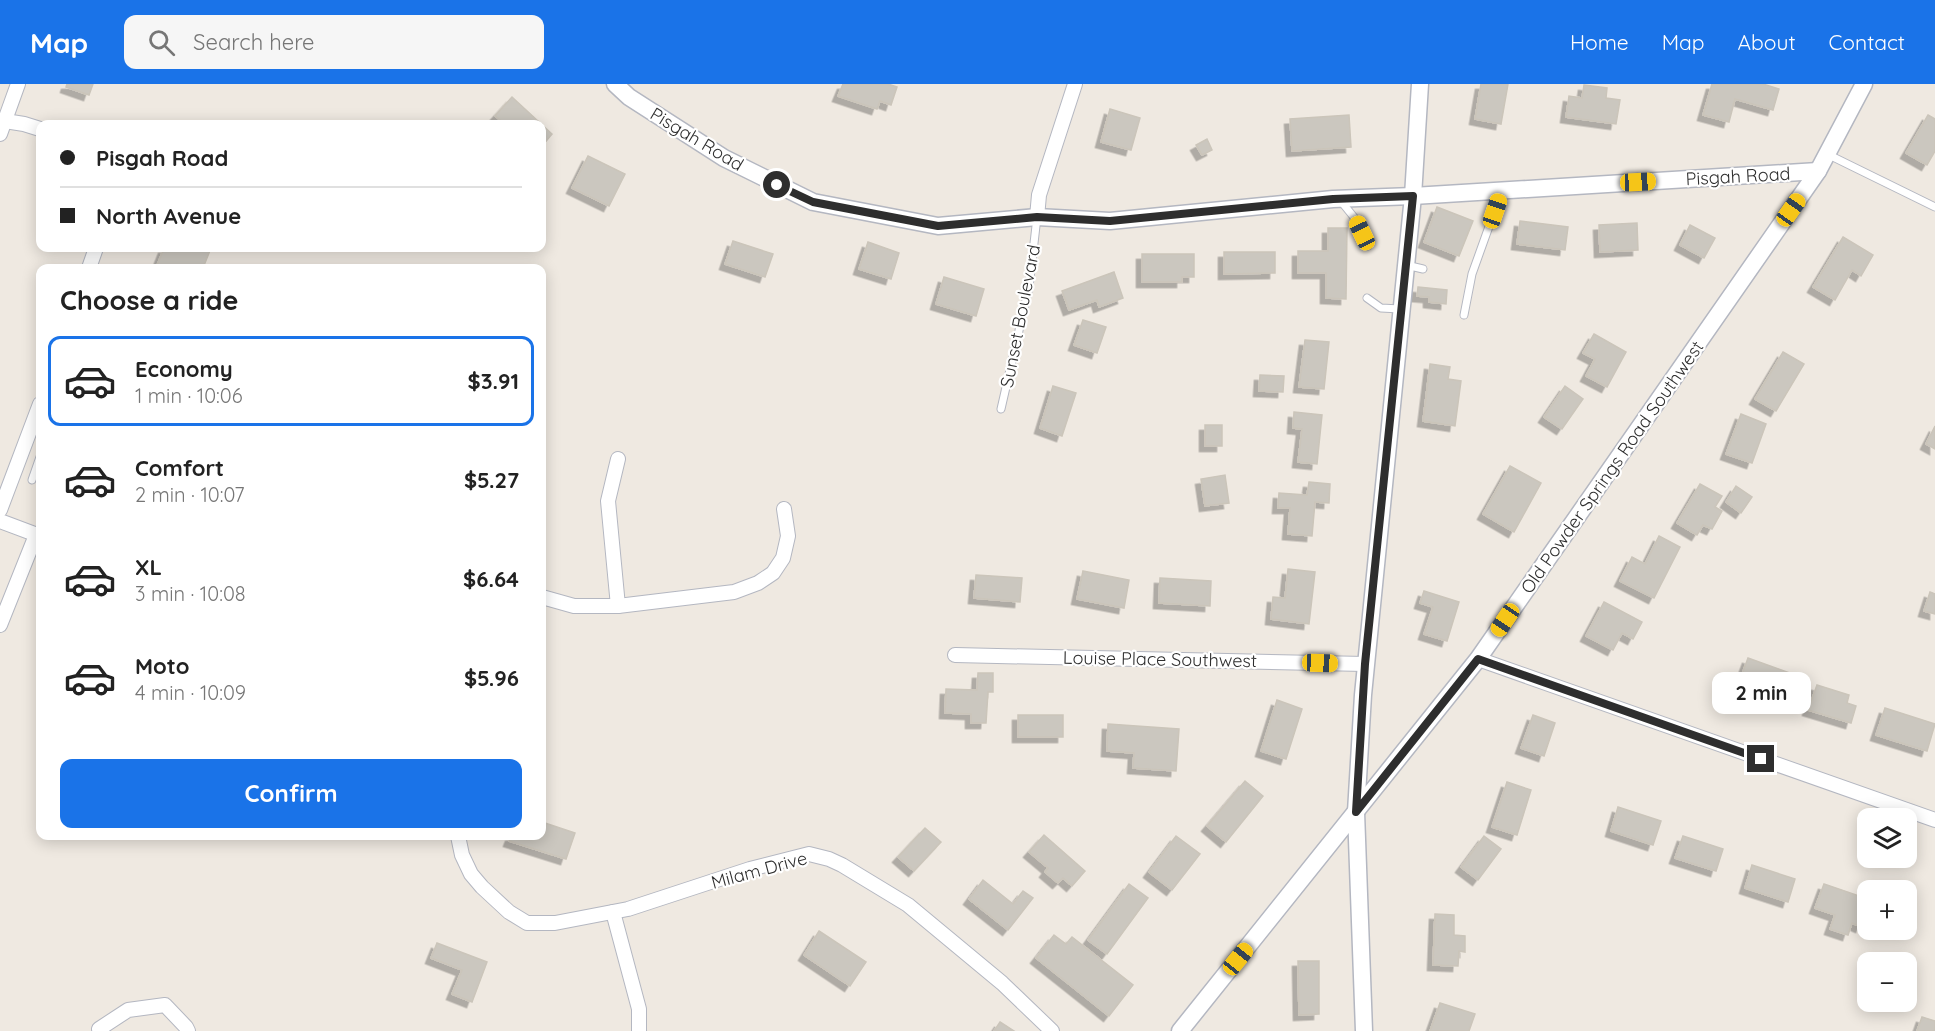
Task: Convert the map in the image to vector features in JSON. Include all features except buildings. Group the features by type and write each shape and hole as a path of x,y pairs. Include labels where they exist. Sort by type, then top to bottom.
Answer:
{"street":[{"path":"2,128 18,84"},
{"name":"Pisgah Road","path":"615,84 629,97 724,158 813,202 938,226 1037,217 1110,221 1338,198 1413,196 1818,171"},
{"name":"Sunset Boulevard","path":"1037,217 1040,195 1075,84"},
{"path":"1364,1031 1356,812 1365,664 1413,196 1420,84"},
{"name":"Old Powder Springs Road Southwest","path":"1180,1031 1478,659 1818,171 1864,84"},
{"path":"2,128 24,124 36,128"},
{"path":"0,510 36,415"},
{"path":"618,459 608,501 618,606"},
{"path":"546,598 574,606 618,606 734,592 758,583 773,573 783,558 788,536 784,509"},
{"path":"0,521 36,534"},
{"path":"0,625 36,540"},
{"name":"Louise Place Southwest","path":"956,655 1365,664"},
{"path":"1478,659 1935,820"},
{"name":"Milam Drive","path":"459,840 462,855 471,874 509,912 527,923 555,923 628,909 750,869 809,854 819,856 842,865 908,905 1002,983 1052,1031"},
{"path":"613,912 639,1009 639,1031"},
{"path":"100,1031 99,1029 128,1010 165,1005 188,1031"}],"lane":[{"path":"1827,154 1935,207"},
{"path":"1464,315 1472,274 1502,190"},
{"path":"1338,198 1357,221 1368,246"},
{"name":"Sunset Boulevard","path":"1001,409 1029,286 1037,217"},
{"path":"1406,265 1423,269"},
{"path":"1367,298 1381,308 1401,309"},
{"path":"32,480 36,468"}],"route":[{"path":"777,185 813,202 938,226 1037,217 1110,221 1333,199 1413,196 1365,664 1356,812 1478,659 1761,759"}]}
